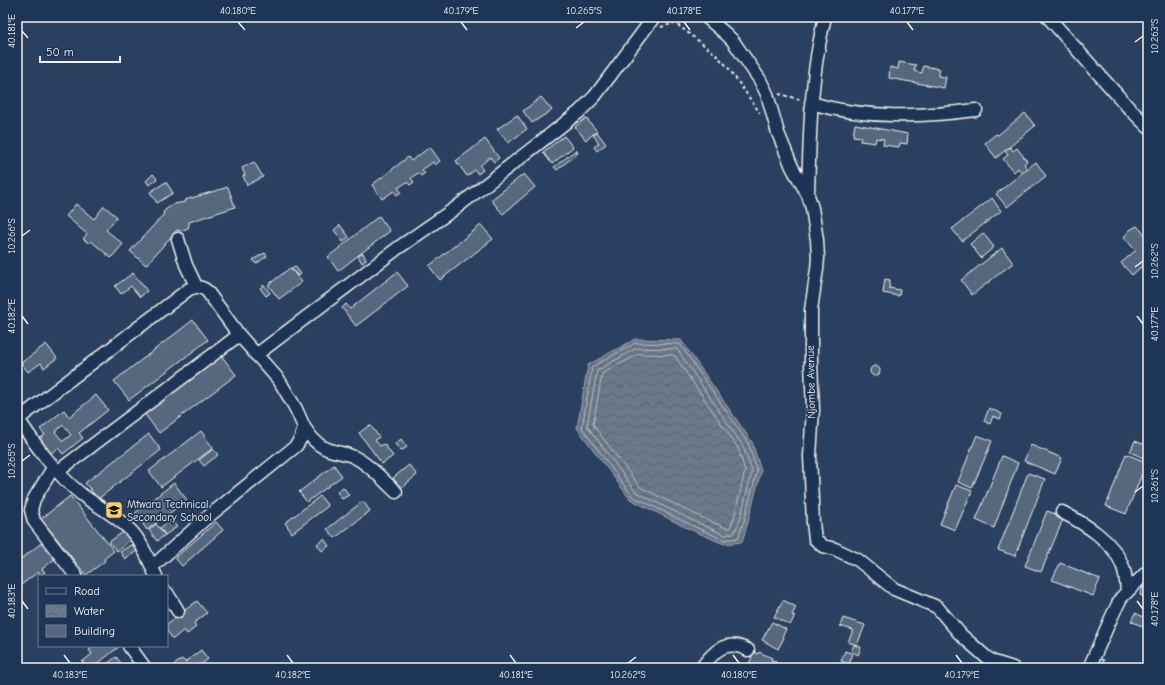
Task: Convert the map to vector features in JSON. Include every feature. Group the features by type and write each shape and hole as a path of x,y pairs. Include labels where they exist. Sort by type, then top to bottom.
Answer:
{"street":[{"path":"256,355 398,248 457,207 579,112 595,96 654,17"},
{"name":"Njombe Avenue","path":"706,17 733,41 763,87 778,133 792,167 808,195 815,226 818,258 811,310 813,409 810,456 815,539 820,545 835,549 858,560 894,589 937,608 961,635 993,665 1013,668"},
{"path":"808,195 811,103 817,48 825,17"},
{"path":"1048,17 1128,107 1148,127"},
{"path":"811,103 847,112 874,115 928,115 976,110"},
{"path":"178,238 186,265 196,286"},
{"path":"304,427 301,438 296,446 204,520 155,574 143,548 133,532 118,519 80,493 55,470 17,420 183,293 196,286 207,291 239,335 279,380 296,409 304,427 316,442 324,448 355,457 396,492"},
{"path":"75,575 34,521 32,510 34,499 55,470 239,335"},
{"path":"1062,512 1076,519 1095,532 1111,547 1124,567 1127,591"},
{"path":"1089,668 1116,607 1127,591 1148,571"},
{"path":"168,595 178,611"},
{"path":"701,668 719,648 725,646 737,646 748,650"},
{"path":"130,647 145,668"}],"path":[{"path":"644,32 674,23 713,52 726,66 760,113 767,118 775,120"},
{"path":"763,87 782,96 811,103"}],"water":[{"path":"635,339 681,340 752,442 761,471 742,542 724,544 685,527 630,499 577,428 588,365"}],"building":[{"path":"899,62 916,65 914,71 922,73 923,66 940,69 938,76 946,77 944,88 889,78 890,67 898,69"},
{"path":"541,97 552,110 532,123 523,111"},
{"path":"1025,113 1035,126 996,158 985,143 996,134 998,135"},
{"path":"517,115 527,129 508,143 497,129"},
{"path":"586,118 597,131 586,140 575,127"},
{"path":"855,124 908,134 907,144 900,143 899,147 883,145 884,139 876,138 875,143 860,141 861,137 853,136"},
{"path":"597,132 606,144 597,151 594,147 599,143 593,135"},
{"path":"564,136 573,147 552,164 543,152"},
{"path":"485,139 499,158 494,162 490,157 480,166 483,170 478,174 475,170 467,176 456,161"},
{"path":"430,147 440,161 435,165 433,162 422,170 425,173 421,176 418,173 411,178 414,182 410,185 407,182 398,188 401,192 397,195 394,191 382,199 372,185 408,157 411,161"},
{"path":"1010,147 1013,151 1017,148 1027,161 1024,164 1027,168 1021,172 1018,168 1014,172 1003,159 1008,155 1005,151"},
{"path":"576,150 578,153 557,170 554,167"},
{"path":"254,162 263,177 247,185 243,176 245,175 242,168"},
{"path":"1036,162 1046,176 1007,207 996,194"},
{"path":"153,174 157,179 149,185 146,181"},
{"path":"524,174 535,187 503,214 491,200"},
{"path":"166,182 173,193 157,203 150,192"},
{"path":"228,187 235,207 189,222 188,228 181,231 177,230 146,265 130,251 164,214 163,213 165,210 174,204 186,202 185,200"},
{"path":"992,198 1001,211 962,241 952,229"},
{"path":"76,204 94,219 104,206 117,217 106,230 123,244 111,258 91,241 89,243 83,239 87,234 66,216"},
{"path":"379,216 390,231 338,271 328,257"},
{"path":"340,225 349,237 343,242 334,230"},
{"path":"481,225 493,239 440,280 429,266"},
{"path":"1137,226 1148,238 1148,261 1132,275 1121,263 1136,251 1124,237 1130,230"},
{"path":"983,233 994,247 981,258 970,244"},
{"path":"1002,248 1013,263 972,295 961,280"},
{"path":"265,253 267,256 256,264 253,260"},
{"path":"363,253 366,260 362,263 358,256"},
{"path":"295,266 301,274 298,276 291,268"},
{"path":"290,268 302,282 279,299 268,285"},
{"path":"397,272 408,286 356,326 342,308 346,304 350,309"},
{"path":"133,273 147,291 140,297 131,286 121,294 115,286"},
{"path":"885,279 890,280 889,288 900,290 899,296 883,293"},
{"path":"264,285 270,293 266,296 260,288"},
{"path":"193,320 208,340 129,400 114,381"},
{"path":"46,344 57,358 44,368 41,363 28,372 21,363"},
{"path":"221,355 236,375 159,433 144,413"},
{"path":"875,366 880,371 875,376 870,371"},
{"path":"96,395 108,410 79,433 83,438 63,454 58,448 50,454 39,439 45,435 40,429 64,410 69,417","holes":["63,425 71,435 63,441 55,432"]},
{"path":"989,408 1002,414 1000,419 993,416 990,424 984,421"},
{"path":"370,425 379,437 375,440 380,446 384,444 393,456 382,464 359,433"},
{"path":"201,431 213,448 161,487 149,471"},
{"path":"149,434 161,450 98,499 85,483"},
{"path":"977,435 992,441 972,488 958,482"},
{"path":"401,439 407,447 401,451 395,444"},
{"path":"1135,441 1148,446 1148,460 1130,452"},
{"path":"1031,445 1062,458 1055,474 1024,461"},
{"path":"213,449 218,455 204,466 199,460"},
{"path":"1126,454 1148,463 1126,514 1106,506"},
{"path":"1002,456 1018,463 994,528 976,520"},
{"path":"334,465 342,476 307,502 299,492"},
{"path":"409,465 417,475 401,488 393,478"},
{"path":"1028,473 1045,479 1015,556 998,550"},
{"path":"174,483 187,500 147,530 135,513"},
{"path":"956,485 972,491 955,530 940,524"},
{"path":"343,487 349,495 342,499 337,492"},
{"path":"70,496 114,551 104,559 105,561 86,575 41,519"},
{"path":"320,496 328,506 292,533 285,523"},
{"path":"363,501 370,511 335,538 327,529"},
{"path":"1047,511 1064,517 1041,572 1025,566"},
{"path":"171,520 177,527 165,535 160,528"},
{"path":"216,522 223,530 182,566 175,558"},
{"path":"156,524 165,535 157,541 149,530"},
{"path":"126,530 132,539 117,551 109,542"},
{"path":"324,539 329,546 322,551 317,544"},
{"path":"44,541 57,557 42,569 45,572 41,575 38,572 17,588 17,562"},
{"path":"132,544 137,551 125,559 120,552"},
{"path":"1060,563 1100,579 1093,596 1052,580"},
{"path":"1143,586 1148,588 1148,599 1140,595"},
{"path":"783,600 796,607 792,615 795,616 790,625 774,617"},
{"path":"197,601 207,613 194,623 196,627 187,634 184,630 173,639 168,632 168,623"},
{"path":"1135,613 1148,619 1148,629 1131,621"},
{"path":"843,618 865,625 857,645 848,642 853,630 840,626"},
{"path":"772,622 786,629 782,637 784,638 778,649 762,640"},
{"path":"854,645 861,647 858,655 851,651"},
{"path":"93,647 119,647 92,668 87,668 82,662 92,654 89,650"},
{"path":"201,650 208,659 197,668 170,668 182,659 185,662"},
{"path":"845,651 853,654 849,664 841,661"},
{"path":"754,652 758,654 759,652 772,658 771,660 776,661 773,668 762,668 749,663"},
{"path":"116,657 125,668 102,668"},
{"path":"1097,658 1104,660 1101,668 1095,668"}],"place":[{"name":"Mtwara Technical Secondary School","path":"114,510"}]}
